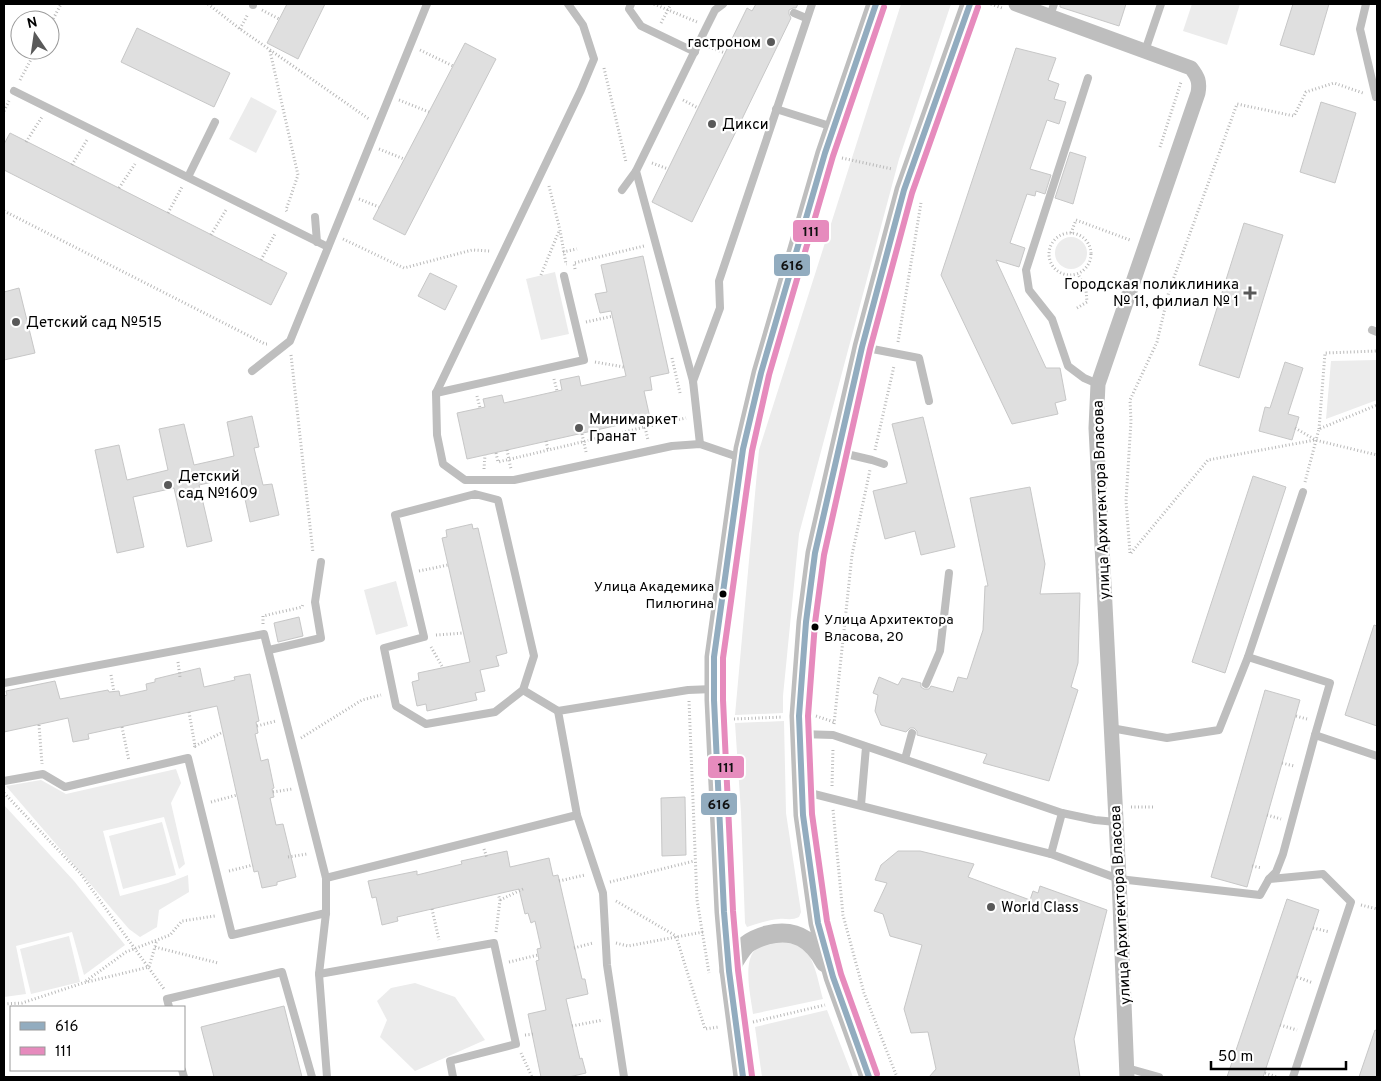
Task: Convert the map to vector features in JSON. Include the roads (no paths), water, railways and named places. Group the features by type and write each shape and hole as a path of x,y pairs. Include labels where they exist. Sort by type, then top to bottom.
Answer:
{"street":[{"path":"743,1077 729,971 724,912 713,689 714,657 741,458 761,373 833,127 876,4"},
{"path":"869,1077 833,977 818,922 801,791 799,716 806,622 815,553 862,347 909,178 970,4"},
{"name":"улица Архитектора Власова","path":"1016,4 1052,10 1145,51 1191,68 1200,84 1098,384 1096,428 1127,1072"},
{"path":"729,971 738,955 748,944 760,937 780,932 794,934 806,940 820,953 833,977"}],"lane":[{"path":"252,371 290,342 427,4"},
{"path":"568,4 583,25 594,59 436,393 437,435 443,464 465,480 514,480 672,446 700,444 741,458"},
{"path":"631,4 629,8 641,26 695,52"},
{"path":"622,190 636,171 695,52 714,7 723,4"},
{"path":"693,381 720,308 719,281 812,4"},
{"path":"1145,51 1161,4"},
{"path":"1366,4 1360,29 1376,97"},
{"path":"794,13 806,18"},
{"path":"1088,78 1026,270 1029,290 1052,318 1068,366 1084,378 1098,384"},
{"path":"14,90 328,247"},
{"path":"776,109 833,127"},
{"path":"188,177 215,122"},
{"path":"636,171 693,381 700,444"},
{"path":"315,217 317,242"},
{"path":"436,393 584,360 564,276"},
{"path":"862,347 918,358 929,402"},
{"path":"838,452 884,464"},
{"path":"1111,728 1167,738 1218,730 1248,657 1302,492"},
{"path":"475,494 498,500 534,656 523,690 495,712 426,724 396,706 384,648 424,637 395,516 475,494"},
{"path":"269,650 321,638 315,602 318,561"},
{"path":"926,684 940,651 949,573"},
{"path":"4,683 264,634 326,878 326,913 319,974 327,1077"},
{"path":"801,791 1052,854 1119,879 1260,895 1269,879 1276,872 1283,854 1330,683 1248,657"},
{"path":"523,690 558,711 688,690 713,689"},
{"path":"558,711 577,815 602,893 607,965 624,1077"},
{"path":"905,759 912,733"},
{"path":"800,734 833,735 1062,813 1116,822"},
{"path":"1315,735 1377,756"},
{"path":"861,805 866,747"},
{"path":"4,781 43,774 65,787 188,758 232,935 326,913"},
{"path":"1052,854 1062,813"},
{"path":"326,878 577,815"},
{"path":"1269,879 1323,874 1351,902 1293,1077"},
{"path":"319,974 494,943 516,1044 450,1061 453,1077"},
{"path":"168,1003 282,972 312,1077"},
{"path":"1127,1072 1159,1077"}],"place":[{"name":"гастроном","path":"771,42"},
{"name":"Дикси","path":"712,124"},
{"name":"Городская поликлиника № 11, филиал № 1","path":"1250,293"},
{"name":"Детский сад №515","path":"16,322"},
{"name":"Минимаркет Гранат","path":"579,428"},
{"name":"Детский сад №1609","path":"168,485"},
{"name":"Улица Академика Пилюгина","path":"723,594"},
{"name":"Улица Архитектора Власова, 20","path":"815,627"},
{"name":"World Class","path":"991,907"}]}
